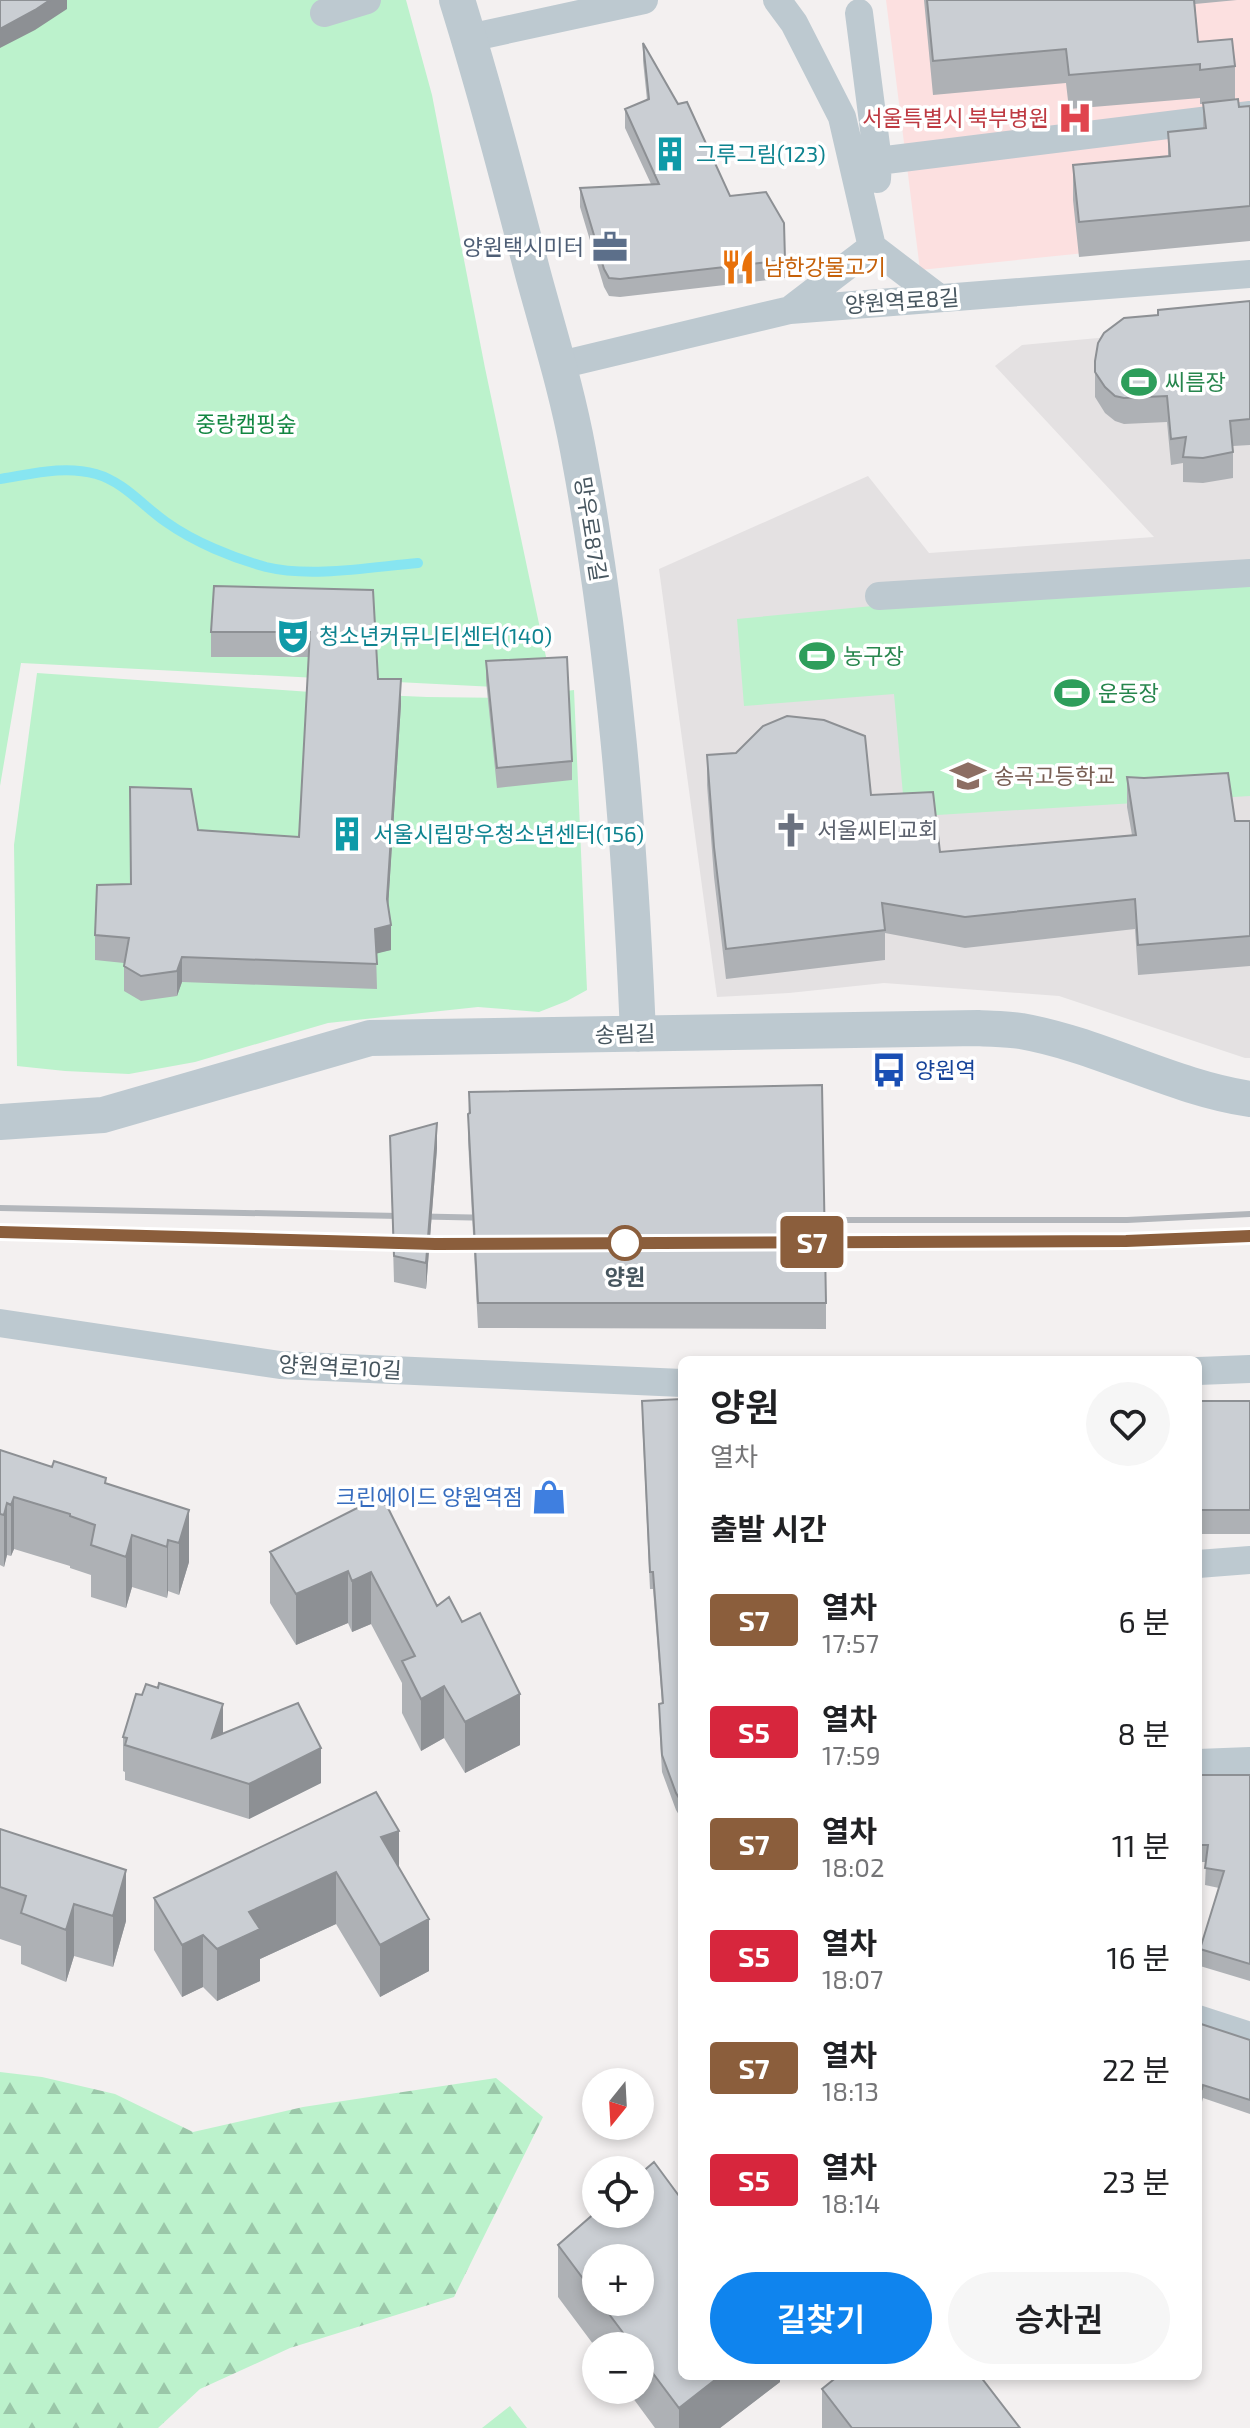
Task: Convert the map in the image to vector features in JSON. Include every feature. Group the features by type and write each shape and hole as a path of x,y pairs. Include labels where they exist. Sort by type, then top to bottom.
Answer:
{"street":[{"path":"324,13 367,0"},
{"name":"망우로87길","path":"457,0 560,365 578,449 603,604 619,746 638,1034"},
{"path":"469,38 644,0"},
{"path":"777,0 794,23 842,117 872,247 939,298"},
{"path":"790,310 872,247 878,161 859,13"},
{"path":"878,161 1250,115"},
{"name":"양원역로8길","path":"560,365 790,310 1250,274"},
{"path":"879,596 1250,573"},
{"name":"송림길","path":"0,1122 103,1115 370,1038 978,1028 1021,1031 1180,1083 1250,1099"},
{"name":"양원역로10길","path":"0,1323 280,1365 678,1383"},
{"path":"1202,1371 1250,1369"},
{"path":"1202,1564 1250,1560"},
{"path":"1202,1763 1250,1761"},
{"path":"1202,2020 1250,2036"}],"shaded area":[{"name":"서울특별시 북부병원","path":"886,0 1250,0 1250,236 920,270"},
{"name":"송곡고등학교","path":"1250,324 1250,1058 1059,996 884,983 717,997 659,569 868,476 929,553 1154,537 995,366 1022,345"}],"green space":[{"name":"중랑캠핑숲","path":"0,0 406,0 432,95 485,368 553,690 21,663 0,786"},
{"name":"운동장","path":"1250,570 1250,796 905,817 894,694 744,706 737,619"},
{"path":"37,673 427,697 513,698 574,690 587,990 539,1012 478,1007 328,1023 195,1062 129,1074 17,1066 14,845"},
{"path":"0,2072 42,2077 115,2094 193,2132 303,2107 496,2078 543,2117 454,2297 290,2348 200,2389 158,2428 0,2428"},
{"path":"510,2406 527,2428 482,2428"}],"building":[{"path":"0,0 50,0 0,29"},
{"path":"927,0 1194,0 1198,42 1232,39 1235,66 1200,70 1200,64 1069,75 1066,49 933,61"},
{"path":"643,43 678,104 687,102 730,196 766,192 784,223 785,260 609,278 580,188 659,184 625,109 649,99"},
{"path":"1238,99 1239,107 1250,106 1250,206 1079,222 1073,165 1170,156 1168,132 1206,128 1203,103"},
{"path":"1250,301 1250,419 1230,421 1233,452 1203,458 1183,457 1186,437 1171,439 1167,396 1115,396 1095,372 1098,343 1104,333 1124,318 1158,315 1158,310"},
{"name":"서울시립망우청소년센터(156)","path":"214,586 373,590 378,679 401,679 387,899 391,925 375,929 377,964 182,957 177,971 141,976 124,966 129,938 95,935 97,885 131,884 130,787 191,789 198,830 299,837 310,632 211,632"},
{"path":"567,657 572,761 497,768 486,661"},
{"path":"787,716 824,720 865,736 871,795 933,792 940,852 1136,835 1127,777 1228,773 1235,821 1250,821 1250,936 1138,945 1135,899 965,917 882,903 885,930 726,949 707,755 736,753 763,726"},
{"path":"822,1085 826,1303 478,1303 469,1092"},
{"path":"437,1123 426,1263 394,1256 390,1136"},
{"path":"678,1399 678,1796 662,1755 659,1704 663,1703 653,1572 650,1572 642,1401"},
{"path":"1202,1401 1250,1401 1250,1510 1202,1510"},
{"path":"0,1450 52,1467 54,1461 106,1478 105,1483 189,1510 179,1543 168,1540 167,1547 132,1535 126,1557 91,1545 95,1525 70,1514 14,1497 11,1505 7,1503 4,1515 0,1514"},
{"path":"375,1499 387,1506 437,1606 449,1597 462,1622 480,1613 520,1694 465,1722 444,1686 421,1699 402,1661 415,1656 371,1572 352,1581 348,1571 296,1594 270,1552"},
{"path":"159,1683 223,1704 212,1738 298,1703 321,1748 249,1784 125,1745 127,1738 123,1737 136,1694 142,1695 146,1684 158,1688"},
{"path":"1202,1775 1250,1775 1250,1964 1202,1950 1224,1871 1205,1868 1208,1845 1202,1845"},
{"path":"376,1792 399,1831 381,1837 429,1919 380,1945 336,1872 249,1912 260,1929 217,1949 203,1935 182,1945 154,1898"},
{"path":"0,1829 126,1870 113,1916 74,1904 66,1930 21,1913 26,1896 0,1887"},
{"path":"1202,2024 1250,2040 1250,2100 1203,2085 1202,2089"},
{"path":"654,2162 678,2195 678,2380 715,2380 679,2408 654,2375 654,2332 622,2332 610,2316 654,2316 654,2244 582,2244 582,2277 558,2245 582,2224 582,2228 654,2228"},
{"path":"833,2380 983,2380 1020,2428 852,2428 822,2389"}],"waterway":[{"path":"0,479 60,470 96,474 124,488 166,522 201,543 266,567 322,572 418,563"}],"railway":[{"path":"0,1208 496,1218"},
{"path":"804,1220 1127,1220 1250,1214"},
{"path":"0,1232 494,1243"},
{"path":"802,1242 1126,1241 1250,1236"}],"train":[{"name":"S7","path":"0,1232 435,1244 1126,1241 1250,1236"}],"place":[{"name":"서울특별시 북부병원","path":"1075,118"},
{"name":"그루그림(123)","path":"670,154"},
{"name":"양원택시미터","path":"610,247"},
{"name":"남한강물고기","path":"738,267"},
{"name":"씨름장","path":"1139,382"},
{"name":"청소년커뮤니티센터(140)","path":"293,636"},
{"name":"농구장","path":"817,656"},
{"name":"운동장","path":"1072,693"},
{"name":"송곡고등학교","path":"968,776"},
{"name":"서울씨티교회","path":"791,830"},
{"name":"서울시립망우청소년센터(156)","path":"347,834"},
{"name":"양원역","path":"889,1070"},
{"name":"양원","path":"625,1243"},
{"name":"크린에이드 양원역점","path":"549,1497"}]}
